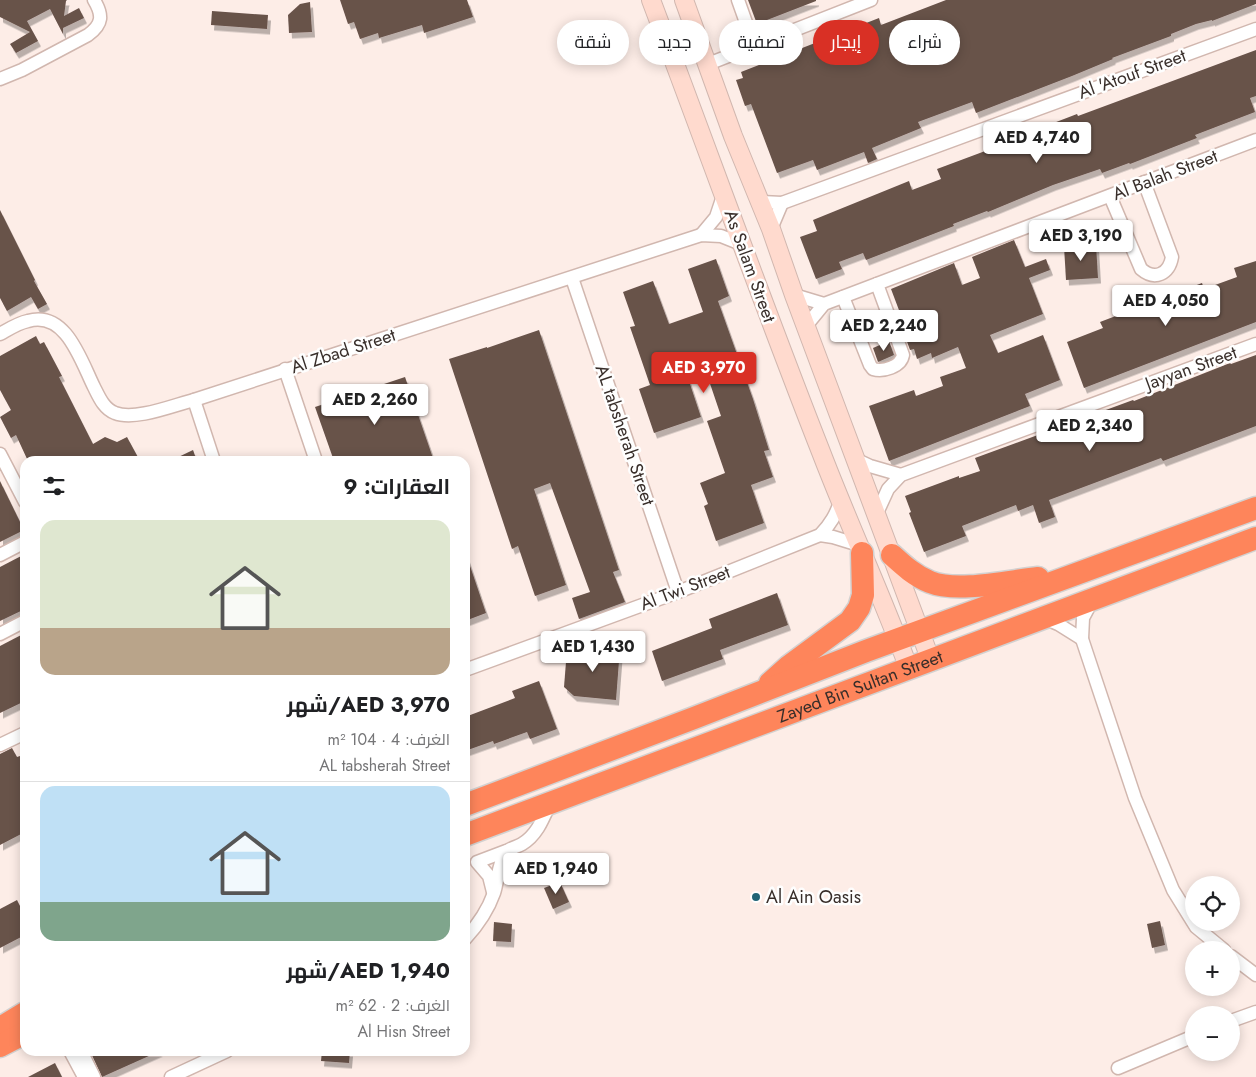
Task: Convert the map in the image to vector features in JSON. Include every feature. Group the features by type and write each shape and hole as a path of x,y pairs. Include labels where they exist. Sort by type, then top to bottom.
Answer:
{"highway":[{"name":"Zayed Bin Sultan Street","path":"470,802 898,639 1067,576 1135,554 1256,508"},
{"name":"Zayed Bin Sultan Street","path":"470,833 1256,538"},
{"path":"759,693 789,666 850,621 859,608 863,595 861,549"},
{"path":"892,555 908,570 919,577 939,585 967,586 1067,576"},
{"path":"0,1012 20,1002"},
{"path":"0,1028 20,1016"},
{"path":"0,1046 20,1036"}],"street":[{"path":"0,79 22,70 96,29 100,23 100,15 94,0"},
{"name":"As Salam Street","path":"651,0 741,244 909,669"},
{"name":"As Salam Street","path":"684,0 692,20"},
{"path":"738,0 745,20"},
{"path":"803,26 871,0"},
{"name":"Al 'Atouf Street","path":"760,202 782,204 1256,29"},
{"name":"As Salam Street","path":"708,65 733,136 771,229 855,459 932,661"},
{"name":"Al Balah Street","path":"806,326 824,304 1256,140"},
{"path":"1110,196 1141,269 1146,274 1161,275 1171,264 1172,257 1144,182"},
{"path":"701,236 716,217 724,194"},
{"path":"771,229 782,204"},
{"name":"Al Zbad Street","path":"0,334 28,320 48,321 57,325 72,343 99,398 107,408 116,413 125,414 148,412 194,400 701,236 721,236 741,244"},
{"name":"AL tabsherah Street","path":"572,278 678,592"},
{"path":"842,297 870,365 873,369 885,370 900,363 903,356 878,284"},
{"path":"794,294 824,304"},
{"name":"Jayyan Street","path":"901,475 1256,344"},
{"path":"285,369 314,456"},
{"path":"194,400 212,456"},
{"path":"0,454 20,492"},
{"path":"855,459 870,466 901,475 888,489 877,513"},
{"path":"820,535 830,525 841,500"},
{"path":"820,535 846,540 861,549"},
{"name":"Al Twi Street","path":"470,668 678,592 820,535"},
{"path":"0,555 20,545"},
{"path":"1093,599 1083,618 1082,639 1135,798 1173,890 1196,927 1213,941"},
{"path":"1044,618 1058,624 1082,639"},
{"path":"0,634 20,624"},
{"path":"0,745 20,735"},
{"path":"493,894 489,876 477,862 529,840 535,833 550,803"},
{"path":"470,932 480,921 493,894 506,851"},
{"path":"1240,963 1256,975"},
{"path":"1240,1018 1256,1012"},
{"path":"1118,1068 1185,1040"},
{"path":"73,1056 84,1077"},
{"path":"84,1056 94,1077"},
{"path":"171,1077 216,1056"}],"building":[{"path":"0,0 67,0 64,16 79,8 84,18 63,28 63,34 50,9 27,21 38,41 16,53 10,44 30,32 0,17"},
{"path":"340,0 467,0 473,17 424,33 422,25 379,38 378,33 360,39 354,22 348,24"},
{"path":"748,0 816,0 767,20 756,20"},
{"path":"946,0 1256,0 1256,4 1212,21 1196,24 1171,34 1171,36 976,113 972,102 918,122 921,128 872,148 877,159 868,163 864,152 817,170 813,160 777,173 751,104 745,106 736,80 743,78 741,72 759,65 803,65 803,48 813,44 813,65 879,65 879,20 874,20 879,18 881,25 889,22 889,65 960,65 960,20 894,20"},
{"path":"310,2 312,32 289,33 288,15 300,4"},
{"path":"212,11 268,15 267,29 211,25"},
{"path":"1256,50 1256,96 1250,98 1255,112 1195,135 1197,138 1130,164 1102,173 1100,169 1053,185 866,260 863,253 839,262 842,269 816,279 800,237 817,231 813,220 909,181 912,190 941,179 937,169 1028,135 1032,144 1056,135 1051,124 1077,114 1078,116"},
{"path":"0,210 47,304 38,309 31,297 7,311 0,298"},
{"path":"1014,240 1025,267 1046,259 1050,270 1029,278 1043,314 990,335 998,353 1043,335 1060,380 1025,394 1030,406 889,461 869,406 914,390 916,396 943,386 940,377 966,368 958,347 932,358 931,353 917,359 914,349 910,350 905,336 908,334 891,289 954,263 962,285 980,278 972,257"},
{"path":"1096,244 1098,278 1066,280 1064,246"},
{"path":"716,259 729,296 718,301 769,450 764,451 773,477 751,485 764,523 716,541 704,506 708,504 700,483 725,473 707,421 721,416 702,360 684,366 701,417 654,433 639,389 650,385 630,327 635,326 623,292 653,281 669,324 703,312 688,269"},
{"path":"1256,261 1256,322 1084,388 1067,342 1103,328 1100,322 1202,283 1204,289 1237,277 1234,268"},
{"path":"539,330 619,570 613,572 625,602 579,619 572,598 590,592 550,483 534,489 566,585 535,596 518,546 512,549 449,359"},
{"path":"36,336 40,344 44,342 62,376 59,377 93,444 105,437 117,442 127,437 137,456 26,456 16,435 11,438 0,417 11,410 0,390 0,356"},
{"path":"889,341 894,355 878,362 873,348"},
{"path":"1256,355 1256,426 1163,461 1161,458 1049,500 1055,517 1039,523 1033,505 1018,511 1016,505 962,526 966,536 924,552 909,513 911,512 905,496 959,476 959,478 980,471 975,458"},
{"path":"405,377 432,456 332,456 315,407"},
{"path":"193,450 195,456 180,456"},
{"path":"0,481 20,522 20,532 0,542"},
{"path":"20,557 20,611 0,621 0,567"},
{"path":"470,566 486,613 470,619"},
{"path":"777,593 788,625 720,650 723,659 662,681 652,651 712,628 709,619"},
{"path":"20,636 20,703 0,713 0,646"},
{"path":"620,648 616,700 574,696 564,687 566,662 579,649"},
{"path":"539,681 557,729 530,739 527,732 494,744 493,741 470,749 470,715 515,698 512,691"},
{"path":"12,748 17,757 20,756 20,835 0,845 0,754"},
{"path":"560,882 569,902 553,909 544,888"},
{"path":"17,900 20,906 20,938 0,948 0,909"},
{"path":"1160,921 1165,945 1152,948 1147,924"},
{"path":"494,922 512,924 511,942 493,941"},
{"path":"92,1056 149,1056 102,1077"},
{"path":"322,1056 350,1056 349,1063 321,1061"},
{"path":"55,1063 62,1077 28,1077"}],"place":[{"name":"Al Ain Oasis","path":"756,897"}]}
